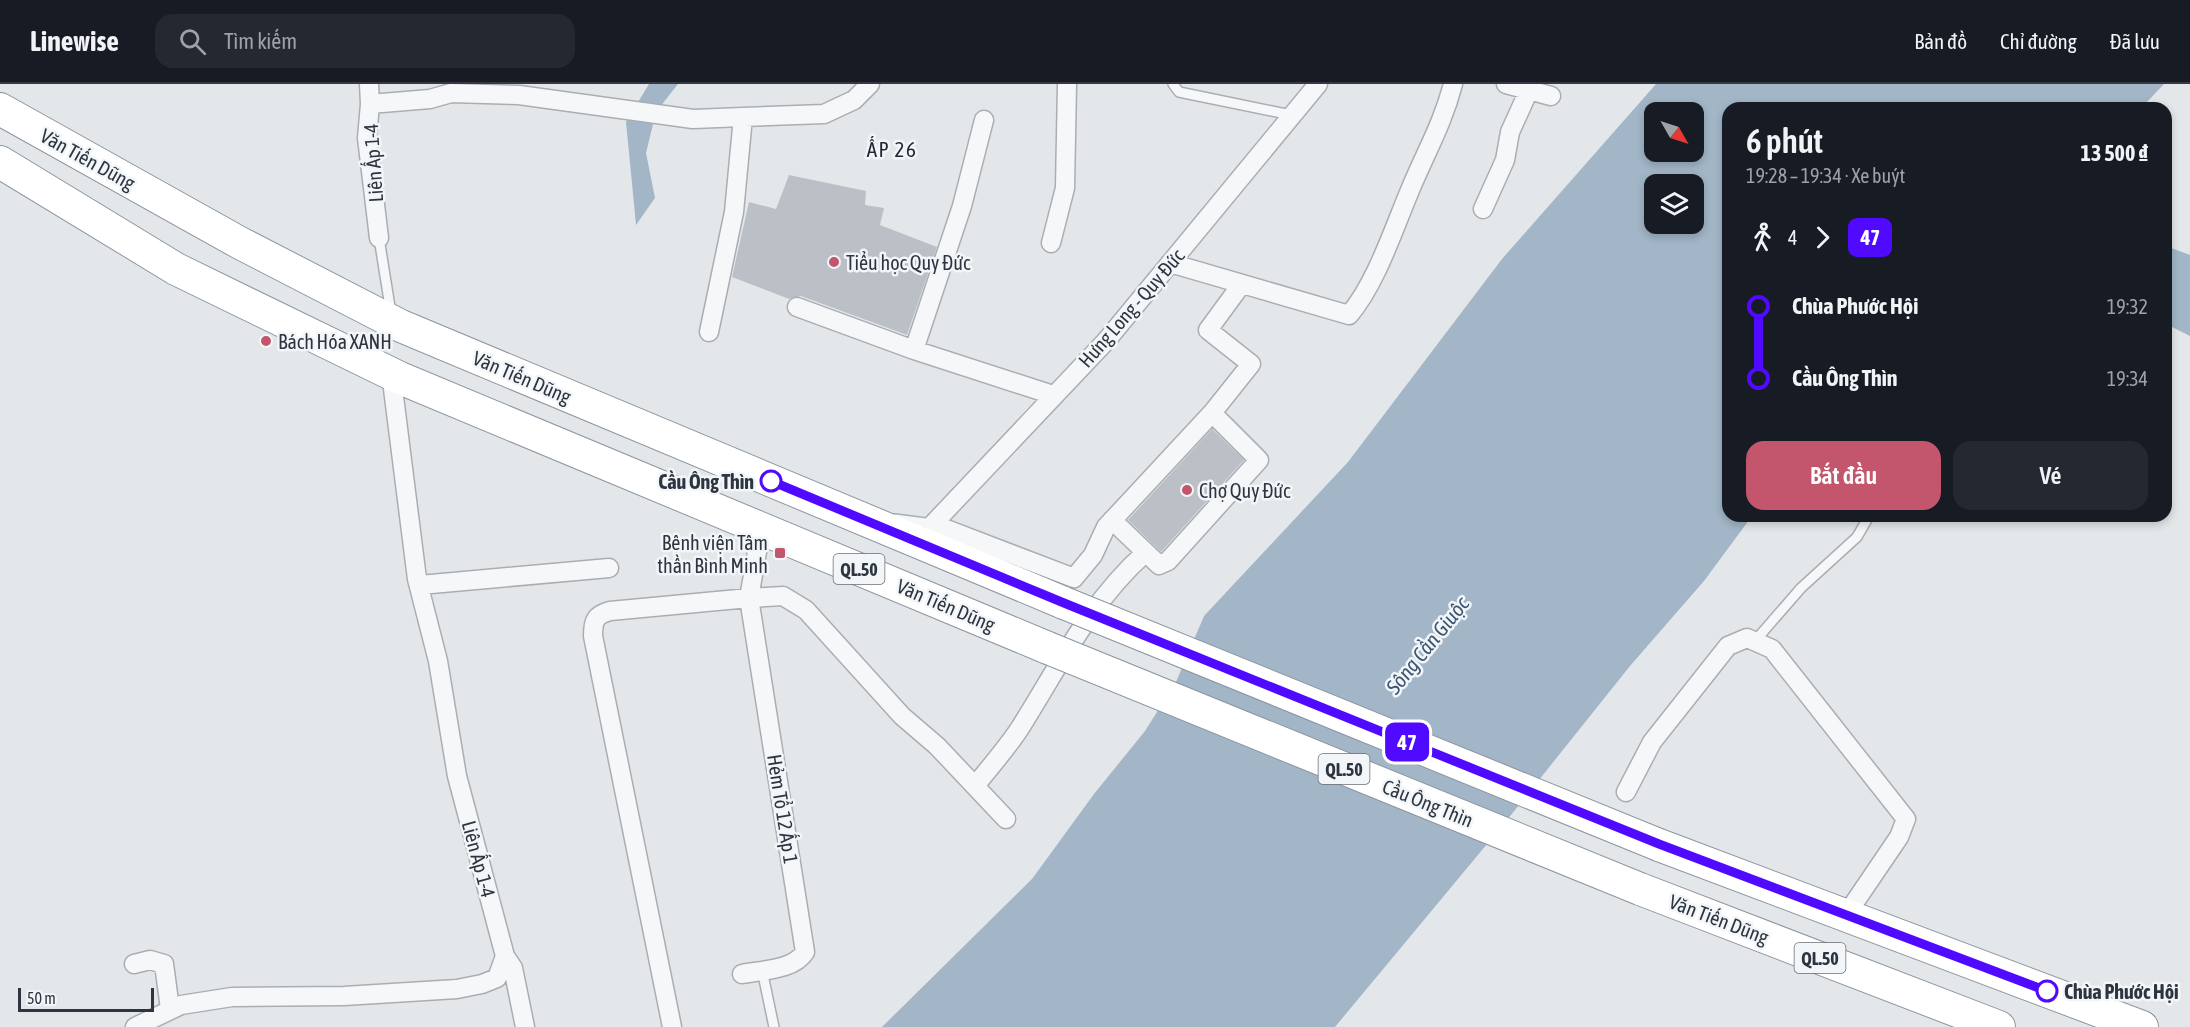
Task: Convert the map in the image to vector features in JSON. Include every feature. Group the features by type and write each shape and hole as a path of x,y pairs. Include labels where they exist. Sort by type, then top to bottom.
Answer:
{"highway":[{"name":"Văn Tiến Dũng","path":"0,110 225,235 392,321 1064,603 1659,844 1846,915"},
{"name":"Văn Tiến Dũng","path":"0,162 176,269 391,373 1048,648"},
{"name":"Cầu Ông Thìn","path":"1048,648 1640,889"},
{"name":"Văn Tiến Dũng","path":"1640,889 2000,1027"},
{"name":"QL.50","path":"1846,915 2142,1027"}],"street":[{"path":"369,84 370,104"},
{"name":"Liên Ấp 1-4","path":"379,238 367,138 370,104 430,99 451,89 519,95 693,119 824,114 854,100 870,84"},
{"path":"1051,243 1065,188 1067,84"},
{"name":"Hưng Long - Quy Đức","path":"933,524 1106,341 1318,84"},
{"path":"1170,263 1349,315 1390,239 1408,193 1444,119 1453,84"},
{"path":"1506,84 1551,96"},
{"path":"1483,209 1505,160 1510,132 1529,90"},
{"path":"710,332 734,212 743,117"},
{"path":"914,350 962,206 984,120"},
{"path":"933,524 1074,578 1093,555 1112,520 1212,413 1251,364 1208,330 1241,285"},
{"path":"797,307 914,350 1053,395"},
{"name":"Liên Ấp 1-4","path":"391,373 420,585 438,661 457,776 505,956 513,968 525,1027"},
{"path":"1112,520 1145,553 1159,565 1163,565 1259,460 1212,413"},
{"name":"Hẻm Tổ 12 Ấp 1","path":"742,974 800,960 806,952 749,598 761,529"},
{"path":"975,786 1018,730 1078,631 1111,586 1145,553"},
{"path":"420,585 609,568"},
{"path":"672,1027 592,636 593,621 600,613 783,596 797,602 902,716 937,746 1006,819"},
{"path":"1626,792 1652,742 1728,646 1747,638 1772,649 1906,819 1899,837 1846,915"},
{"path":"135,1027 170,1009 232,997 344,996 457,989 482,984 497,978 505,956"},
{"path":"134,964 150,960 164,964 170,1009"}],"lane":[{"path":"1173,84 1179,92 1291,115"},
{"name":"Liên Ấp 1-4","path":"379,238 392,321"},
{"path":"846,512 933,524"},
{"path":"1755,641 1801,588 1857,537 1866,522"},
{"path":"762,970 774,1027"}],"water":[{"path":"649,84 678,84 656,112 646,153 655,198 636,225 626,122"},
{"name":"Sông Cần Giuộc","path":"1656,84 2164,84 2146,102 1722,102 1722,522 1748,522 1704,581 1630,666 1507,820 1335,1027 882,1027 1032,879 1094,794 1145,731 1176,682 1204,616 1348,462 1502,259"},
{"path":"2172,248 2190,255 2190,336 2172,327"}],"building":[{"name":"Tiểu học Quy Đức","path":"789,175 866,191 865,205 884,208 880,225 937,247 907,335 801,296 789,299 732,277 749,202 776,209"},
{"name":"Chợ Quy Đức","path":"1212,429 1244,460 1161,552 1128,520"}],"bus line":[{"name":"47","path":"771,481 1064,603 1659,844 2047,991"}],"place":[{"name":"Tiểu học Quy Đức","path":"834,262"},
{"name":"Bách Hóa XANH","path":"266,341"},
{"name":"Cầu Ông Thìn","path":"771,481"},
{"name":"Chợ Quy Đức","path":"1187,490"},
{"name":"Bệnh viện Tâm thần Bình Minh","path":"780,553"},
{"name":"Chùa Phước Hội","path":"2047,991"}],"district":[{"name":"ẤP 26","path":"892,149"}]}
